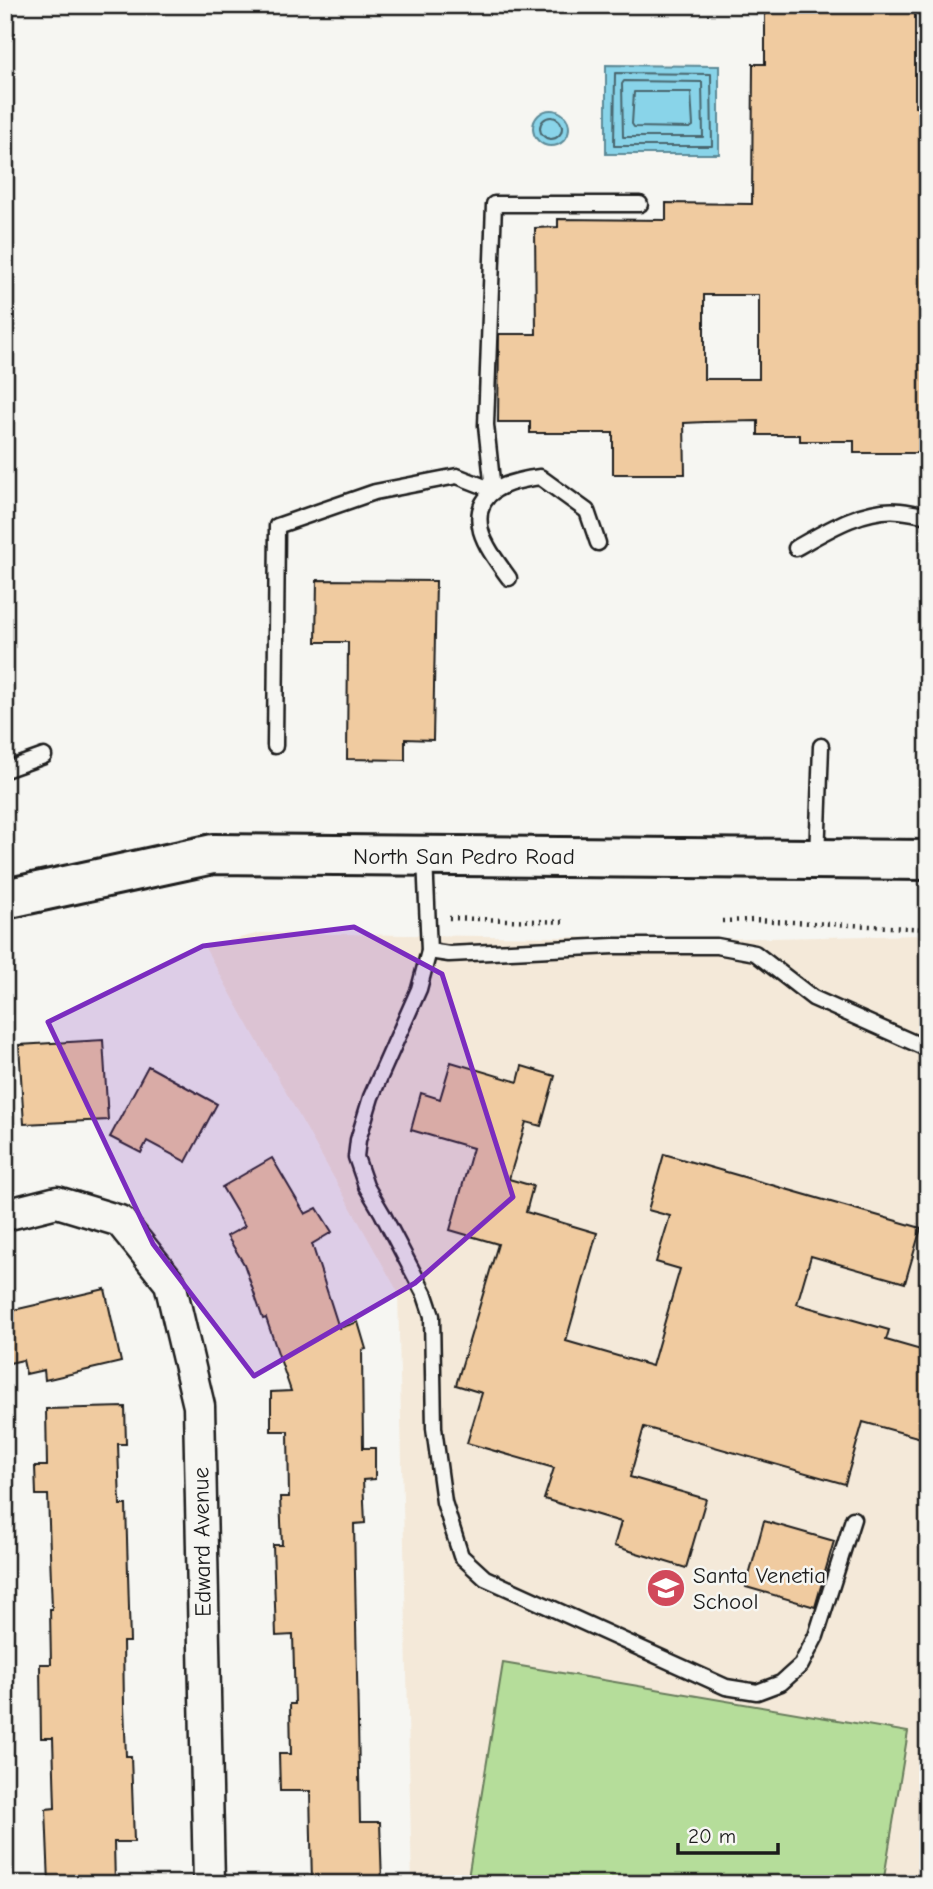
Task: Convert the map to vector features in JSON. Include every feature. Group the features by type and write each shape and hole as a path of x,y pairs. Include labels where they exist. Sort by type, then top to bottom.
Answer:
{"main road":[{"name":"North San Pedro Road","path":"5,899 213,854 928,860"}],"street":[{"name":"Edward Avenue","path":"5,1215 57,1202 120,1221 170,1283 199,1406 209,1884"}],"lane":[{"path":"493,490 486,425 494,204 640,204"},
{"path":"275,746 277,526 375,492 457,476 493,490"},
{"path":"509,578 481,530 481,513 485,500 493,490 515,480 540,477 587,511 598,543"},
{"path":"796,548 836,526 875,513 898,510 928,516"},
{"path":"817,860 821,746"},
{"path":"5,770 44,756"},
{"path":"425,855 429,951 419,989 371,1097 358,1140 356,1157 366,1186 425,1295 432,1316 434,1428 444,1502 461,1556 485,1578 726,1687 757,1692 781,1683 800,1665 816,1636 853,1519"},
{"path":"429,951 449,954 614,946 717,946 755,953 813,999 928,1049"}],"highlighted area":[{"path":"354,927 442,974 513,1197 415,1283 254,1376 153,1244 48,1022 203,946"}],"shaded area":[{"name":"Santa Venetia School","path":"261,933 706,939 928,935 928,1884 412,1884 398,1292 204,946"}],"green space":[{"path":"503,1663 908,1732 883,1884 467,1884"}],"water":[{"path":"606,65 719,66 719,154 606,154"},
{"path":"551,110 564,115 569,128 564,141 551,146 538,141 533,128 538,115"}],"building":[{"path":"765,7 915,8 915,107 928,108 928,453 854,453 854,441 800,441 800,435 758,435 758,421 684,423 685,474 613,474 613,433 530,433 530,422 498,422 499,334 536,334 535,228 558,227 558,219 666,220 666,203 752,204 753,64 765,64","holes":["704,295 759,295 759,379 704,379"]},
{"path":"317,580 436,581 433,740 405,739 405,760 347,759 348,642 316,642"},
{"path":"103,1040 108,1120 24,1124 19,1045"},
{"path":"451,1062 518,1082 522,1066 555,1076 541,1126 526,1122 509,1179 533,1186 526,1212 597,1233 566,1341 652,1366 680,1269 656,1262 670,1216 648,1210 664,1154 921,1228 905,1283 811,1256 797,1304 889,1330 886,1340 928,1352 928,1440 863,1422 845,1484 644,1427 630,1477 706,1499 686,1568 614,1546 621,1522 544,1499 554,1468 467,1443 482,1393 456,1385 498,1244 450,1230 473,1148 411,1130 421,1093 440,1099"},
{"path":"148,1066 217,1104 186,1162 147,1141 141,1153 110,1137"},
{"path":"272,1158 305,1214 317,1208 332,1232 312,1244 339,1328 358,1322 366,1349 362,1350 363,1448 375,1448 375,1479 363,1480 365,1523 354,1524 360,1822 380,1822 382,1884 312,1884 310,1791 280,1791 279,1754 291,1754 290,1704 295,1704 293,1635 276,1636 273,1545 282,1545 280,1497 289,1497 288,1431 271,1431 271,1392 291,1391 244,1264 227,1236 245,1226 222,1187"},
{"path":"105,1289 121,1362 45,1380 44,1370 26,1374 23,1360 5,1364 5,1312"},
{"path":"125,1407 126,1444 118,1444 120,1505 126,1505 130,1642 123,1642 124,1706 126,1756 131,1756 134,1842 114,1842 115,1884 49,1884 46,1809 55,1808 53,1738 41,1738 40,1664 51,1664 52,1609 48,1495 36,1495 35,1466 47,1466 46,1409"},
{"path":"764,1521 834,1541 815,1607 746,1587"}],"place":[{"name":"Santa Venetia School","path":"666,1588"}]}
